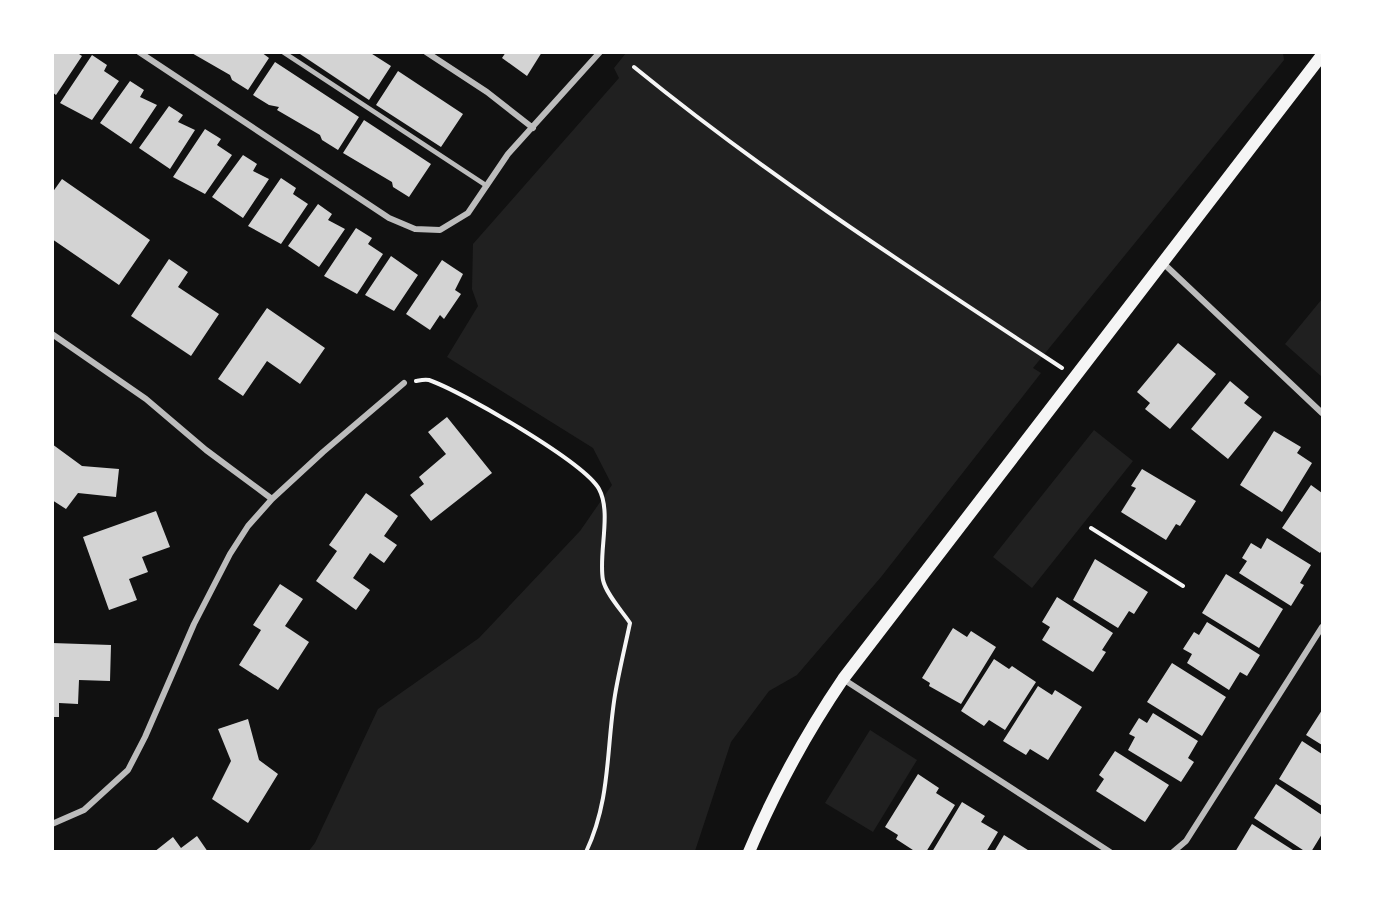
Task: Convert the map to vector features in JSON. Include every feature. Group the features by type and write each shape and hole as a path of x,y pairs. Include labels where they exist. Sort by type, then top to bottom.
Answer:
{"main road":[{"path":"749,852 774,792 805,736 843,678 1323,56"}],"street":[{"path":"139,52 389,218 416,229 440,230 468,213 508,154 600,52"},
{"path":"426,52 487,92 533,128"},
{"path":"1312,68 1313,52"},
{"path":"1163,262 1323,413"},
{"path":"52,334 146,399 206,450 273,499"},
{"path":"52,824 84,810 128,770 230,554 248,526 273,499 404,383"},
{"path":"1173,852 1186,842 1323,627"},
{"path":"843,678 1110,852"}],"lane":[{"path":"283,52 487,186"}],"path":[{"path":"634,67 706,127 830,215 1075,377"},
{"path":"404,383 427,379 475,403 547,446 589,477 600,490 604,520 603,581 630,623 615,696 607,784 598,826 586,852"},
{"path":"1091,528 1183,586"}],"shaded area":[{"path":"626,53 1283,53 1284,60 1033,368 1041,373 881,577 797,675 769,691 731,742 695,851 308,852 315,843 378,709 479,638 580,531 612,485 593,448 447,357 478,306 472,289 473,244 619,78 614,68"},
{"path":"1322,299 1322,377 1285,344"},
{"path":"1094,430 1133,461 1032,588 993,557"},
{"path":"870,730 917,760 873,832 825,803"}],"building":[{"path":"52,52 76,52 82,56 56,95 52,92"},
{"path":"190,52 261,52 269,58 248,90 232,80 230,75"},
{"path":"297,52 369,52 391,66 369,100"},
{"path":"506,52 542,52 527,76 502,58"},
{"path":"92,55 107,65 104,71 119,81 92,120 60,103"},
{"path":"275,62 359,117 338,150 322,140 320,135 277,110 279,107 269,105 253,95"},
{"path":"398,71 463,114 441,147 376,105"},
{"path":"130,81 144,90 140,97 157,105 131,144 100,123"},
{"path":"169,106 183,115 178,122 195,130 170,169 139,148"},
{"path":"364,120 431,164 409,197 393,187 392,182 343,153"},
{"path":"205,129 221,139 217,145 232,155 205,194 173,177"},
{"path":"243,155 257,164 253,171 269,179 243,218 212,197"},
{"path":"281,178 296,188 293,194 308,204 281,244 248,226"},
{"path":"62,179 150,240 119,285 52,239 52,193"},
{"path":"318,204 332,214 328,220 345,229 319,267 288,246"},
{"path":"356,228 372,238 368,244 383,254 357,294 324,276"},
{"path":"391,256 418,275 394,311 365,295"},
{"path":"169,259 188,272 178,287 219,314 191,356 131,316"},
{"path":"442,260 463,274 455,290 461,294 444,319 440,315 430,330 406,314"},
{"path":"267,308 325,348 300,384 267,361 243,396 218,379"},
{"path":"1178,343 1216,374 1170,429 1145,409 1150,403 1137,392"},
{"path":"1230,381 1249,397 1244,403 1262,417 1228,459 1191,429"},
{"path":"447,417 492,473 431,521 410,495 424,484 419,477 446,454 428,432"},
{"path":"1274,431 1301,447 1297,453 1312,463 1282,512 1240,485"},
{"path":"52,444 82,466 119,469 116,497 78,493 66,509 52,500"},
{"path":"1142,469 1196,501 1180,526 1176,524 1166,540 1121,512 1136,488 1131,486"},
{"path":"1311,485 1322,493 1322,550 1320,553 1282,528"},
{"path":"366,493 398,516 384,536 397,545 384,563 370,553 353,578 370,590 356,610 316,581 337,551 329,545"},
{"path":"156,511 170,547 142,557 148,572 129,579 137,600 109,610 83,537"},
{"path":"1267,538 1311,565 1300,583 1304,585 1291,606 1239,573 1247,561 1242,558 1251,543 1261,549"},
{"path":"1095,559 1148,592 1134,614 1129,611 1118,628 1073,600"},
{"path":"1226,574 1283,609 1259,648 1202,613"},
{"path":"280,584 303,599 285,626 309,642 278,690 239,665 261,630 253,625"},
{"path":"1057,597 1113,633 1102,650 1106,652 1093,672 1042,640 1050,627 1042,622"},
{"path":"1207,622 1260,655 1247,676 1240,672 1229,690 1187,663 1192,654 1183,649 1194,632 1199,635"},
{"path":"953,628 967,637 971,631 996,647 961,704 929,686 930,683 922,678"},
{"path":"52,643 111,645 110,681 79,680 78,704 59,703 59,717 52,717"},
{"path":"994,659 1009,669 1012,666 1036,682 1005,730 989,720 984,726 961,711"},
{"path":"1172,663 1226,697 1202,736 1147,702"},
{"path":"1038,686 1052,695 1055,690 1082,707 1048,760 1030,749 1026,755 1003,741"},
{"path":"1322,710 1322,745 1306,735"},
{"path":"1153,713 1198,741 1188,758 1194,762 1181,782 1128,750 1135,737 1129,734 1139,718 1147,723"},
{"path":"248,719 259,760 278,774 248,823 212,799 231,761 218,729"},
{"path":"1302,741 1322,754 1322,806 1279,779"},
{"path":"1115,751 1169,785 1145,822 1096,791 1104,779 1099,775"},
{"path":"918,774 939,788 936,793 955,805 926,852 916,852 896,839 898,835 885,827"},
{"path":"1276,784 1322,815 1322,834 1311,852 1306,852 1254,818"},
{"path":"962,802 985,816 981,822 998,832 986,852 932,852"},
{"path":"1252,824 1296,852 1235,852"},
{"path":"1004,835 1031,852 994,852"},
{"path":"197,836 208,852 154,852 173,837 181,848"}]}
